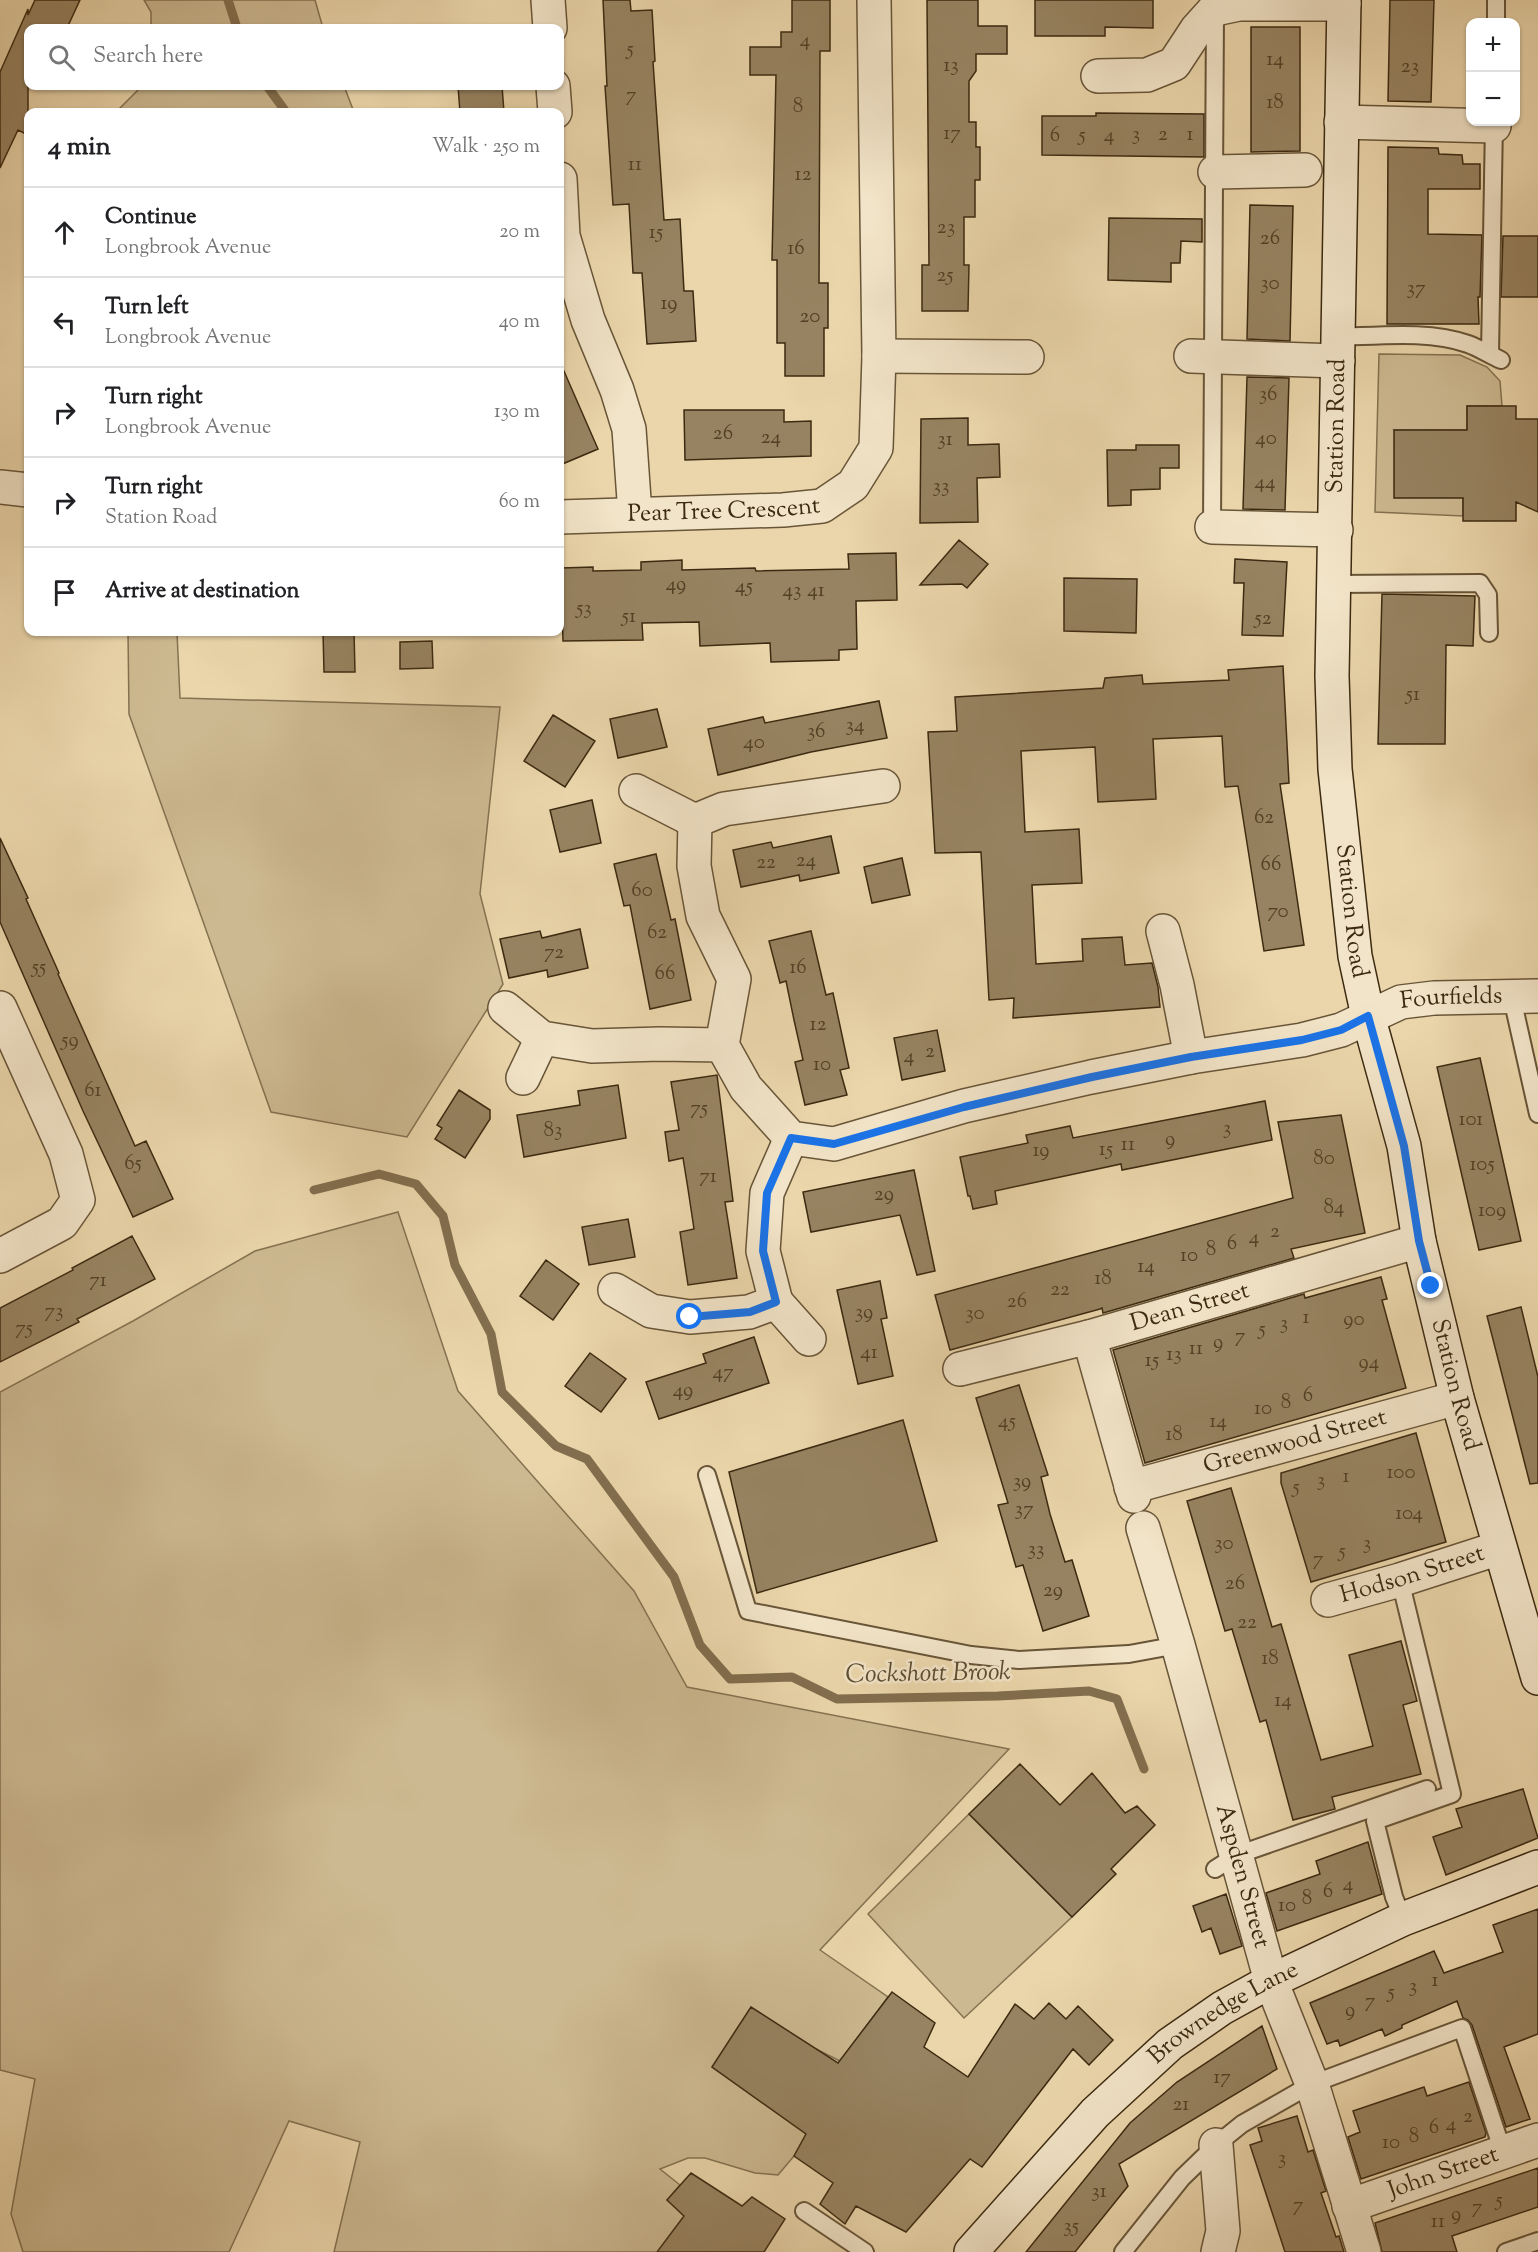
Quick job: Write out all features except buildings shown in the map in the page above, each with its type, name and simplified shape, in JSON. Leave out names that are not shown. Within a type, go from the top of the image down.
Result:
[{"type":"street","points":[[548,0],[550,24]]},
{"type":"street","name":"Pear Tree Crescent","points":[[564,517],[783,510],[822,506],[853,485],[876,448],[879,356],[874,0]]},
{"type":"street","points":[[1098,76],[1147,75],[1174,64],[1197,29],[1215,9],[1239,4],[1344,2]]},
{"type":"street","name":"Station Road","points":[[1344,2],[1332,676],[1335,769],[1355,956],[1368,1016],[1404,1146],[1419,1241],[1457,1398],[1538,1678]]},
{"type":"street","points":[[553,90],[555,108]]},
{"type":"street","points":[[1341,122],[1466,124]]},
{"type":"street","points":[[1215,172],[1305,170]]},
{"type":"street","points":[[564,239],[588,320],[617,390],[629,429],[635,514]]},
{"type":"street","points":[[1202,357],[1338,349]]},
{"type":"street","points":[[879,356],[1027,357]]},
{"type":"street","points":[[0,487],[24,490]]},
{"type":"street","points":[[1212,527],[1336,530]]},
{"type":"street","points":[[695,821],[724,808],[883,786]]},
{"type":"street","points":[[636,791],[695,821]]},
{"type":"street","points":[[695,821],[694,866],[703,916],[734,979],[722,1045],[746,1088],[791,1138],[767,1193],[763,1251],[776,1302],[809,1339]]},
{"type":"street","points":[[1163,931],[1177,985],[1191,1057]]},
{"type":"street","name":"Fourfields","points":[[791,1138],[834,1144],[964,1107],[1092,1077],[1191,1057],[1302,1040],[1341,1030],[1401,1002],[1434,998],[1525,997]]},
{"type":"street","points":[[0,1008],[66,1154],[78,1200],[62,1223],[0,1256]]},
{"type":"street","points":[[505,1008],[542,1038],[592,1046],[722,1045]]},
{"type":"street","points":[[523,1078],[542,1038]]},
{"type":"street","name":"Dean Street","points":[[960,1369],[1089,1337],[1419,1241]]},
{"type":"street","points":[[615,1290],[651,1311],[690,1317],[750,1312],[776,1302]]},
{"type":"street","name":"Greenwood Street","points":[[1089,1337],[1132,1492],[1457,1398]]},
{"type":"street","name":"Aspden Street","points":[[1143,1528],[1178,1645],[1226,1862],[1312,2084],[1364,2252]]},
{"type":"street","name":"Hodson Street","points":[[1328,1600],[1400,1580],[1499,1548]]},
{"type":"street","name":"Brownedge Lane","points":[[971,2252],[1095,2113],[1170,2044],[1222,2008],[1271,1981],[1403,1919],[1538,1867]]},
{"type":"street","name":"John Street","points":[[1349,2206],[1538,2140]]},
{"type":"street","points":[[1216,2145],[1223,2231],[1218,2252]]},
{"type":"lane","points":[[1496,0],[1496,18]]},
{"type":"lane","points":[[1212,527],[1202,357],[1215,172],[1215,9]]},
{"type":"lane","points":[[1338,349],[1391,335],[1466,343],[1496,357],[1494,126]]},
{"type":"lane","points":[[1335,584],[1480,584],[1488,596],[1489,633]]},
{"type":"lane","points":[[1525,997],[1538,1114]]},
{"type":"lane","points":[[707,1475],[748,1611],[971,1655],[1018,1660],[1129,1654],[1178,1645]]},
{"type":"lane","points":[[1400,1580],[1452,1794],[1374,1821],[1394,1897],[1403,1919]]},
{"type":"lane","points":[[1226,1862],[1427,1789]]},
{"type":"lane","points":[[1124,2252],[1182,2178],[1242,2124],[1312,2084],[1461,2028],[1503,2152]]},
{"type":"lane","points":[[804,2211],[865,2252]]},
{"type":"lane","points":[[1506,2252],[1538,2241]]},
{"type":"shaded area","points":[[144,0],[315,0],[322,24],[151,24],[151,12]]},
{"type":"shaded area","points":[[138,90],[346,90],[352,108],[120,108]]},
{"type":"shaded area","points":[[1379,354],[1460,355],[1487,367],[1500,381],[1502,406],[1467,406],[1467,430],[1394,430],[1463,498],[1463,516],[1375,512]]},
{"type":"shaded area","points":[[128,636],[177,636],[180,698],[500,707],[480,894],[503,984],[407,1137],[271,1112],[129,714]]},
{"type":"shaded area","points":[[398,1212],[458,1391],[634,1591],[687,1687],[1009,1749],[820,1950],[888,1997],[840,2061],[814,2048],[751,2007],[712,2067],[806,2134],[794,2156],[778,2175],[755,2173],[705,2158],[688,2158],[660,2169],[680,2185],[667,2200],[684,2216],[672,2252],[334,2252],[360,2142],[289,2121],[229,2252],[23,2252],[11,2214],[35,2079],[0,2070],[0,1392],[133,1321],[255,1251]]},
{"type":"shaded area","points":[[969,1814],[1072,1917],[964,2018],[868,1914]]},
{"type":"waterway","name":"Cockshott Brook","points":[[228,0],[236,24]]},
{"type":"waterway","name":"Cockshott Brook","points":[[270,90],[283,108]]},
{"type":"waterway","name":"Cockshott Brook","points":[[314,1190],[379,1174],[416,1184],[443,1216],[455,1265],[491,1334],[502,1392],[556,1446],[587,1459],[674,1577],[700,1645],[730,1679],[792,1677],[837,1699],[998,1696],[1089,1691],[1117,1699],[1144,1769]]},
{"type":"route","points":[[690,1317],[750,1312],[776,1302],[763,1251],[767,1193],[791,1138],[834,1144],[964,1107],[1092,1077],[1191,1057],[1302,1040],[1341,1030],[1368,1016],[1404,1146],[1419,1241],[1431,1286]]}]
